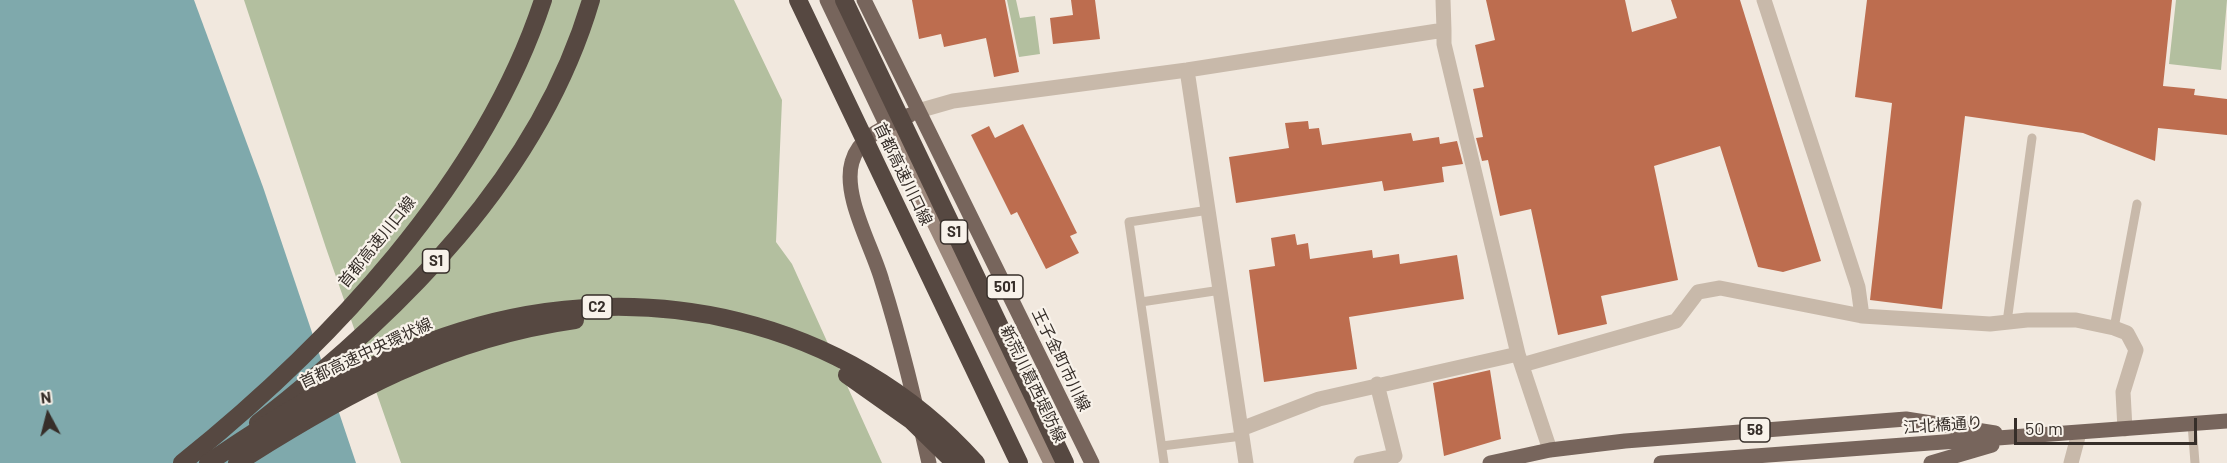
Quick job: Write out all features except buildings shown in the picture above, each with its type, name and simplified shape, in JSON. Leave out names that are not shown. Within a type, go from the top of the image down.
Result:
[{"type":"highway","name":"首都高速川口線","points":[[182,463],[250,406],[327,332],[423,219],[463,161],[502,96],[521,58],[543,0]]},
{"type":"highway","name":"首都高速中央環状線","points":[[207,463],[340,353],[403,295],[474,219],[506,177],[537,124],[578,38],[591,0]]},
{"type":"highway","name":"首都高速川口線","points":[[798,0],[1019,463]]},
{"type":"highway","name":"首都高速川口線","points":[[844,0],[1065,463]]},
{"type":"highway","name":"首都高速中央環状線","points":[[207,463],[303,404],[416,347],[460,331],[546,311],[630,306],[706,313],[747,322],[830,352],[896,392],[940,427],[976,463]]},
{"type":"highway","name":"首都高速中央環状線","points":[[237,463],[304,420],[422,360],[464,344],[527,328],[579,320],[629,318],[705,326],[744,334],[802,353],[846,375],[888,403],[955,463]]},
{"type":"main road","points":[[828,0],[886,126]]},
{"type":"main road","name":"王子金町市川線","points":[[864,0],[1092,463]]},
{"type":"main road","points":[[918,111],[886,126],[868,137],[857,148],[851,164],[850,181],[856,208],[882,278],[901,345],[929,463]]},
{"type":"main road","name":"新荒川葛西堤防線","points":[[886,126],[1051,463]]},
{"type":"main road","name":"58","points":[[1490,463],[1550,450],[1625,441],[1906,418],[2021,437]]},
{"type":"main road","name":"江北橋通り","points":[[1661,463],[2227,421]]},
{"type":"main road","name":"58","points":[[1931,463],[2021,437]]},
{"type":"street","points":[[1443,0],[1444,44],[1520,359],[1550,450]]},
{"type":"street","points":[[1764,0],[1858,287],[1862,316]]},
{"type":"street","points":[[918,111],[953,100],[1187,70],[1444,30]]},
{"type":"street","points":[[1187,70],[1246,463]]},
{"type":"street","points":[[1241,432],[1319,399],[1377,384],[1520,359],[1676,321],[1698,292],[1720,288],[1862,316],[1990,324],[2076,320],[2114,328],[2127,333],[2136,350],[2123,392],[2125,429]]},
{"type":"street","points":[[1361,463],[1395,456],[1377,384]]},
{"type":"street","points":[[2071,463],[2079,433]]},
{"type":"lane","points":[[2007,322],[2032,138]]},
{"type":"lane","points":[[2114,328],[2137,204]]},
{"type":"lane","points":[[1164,463],[1129,222],[1209,210]]},
{"type":"lane","points":[[1141,302],[1221,290]]},
{"type":"lane","points":[[2192,424],[2195,463]]},
{"type":"lane","points":[[1162,446],[1241,432]]},
{"type":"green space","points":[[244,0],[734,0],[782,100],[776,242],[792,264],[882,463],[401,463],[326,248]]},
{"type":"green space","points":[[1007,0],[1016,0],[1020,18],[1035,16],[1040,54],[1019,57]]},
{"type":"green space","points":[[2176,0],[2227,0],[2221,70],[2169,64]]},
{"type":"water","points":[[0,0],[194,0],[263,187],[356,463],[0,463]]}]
